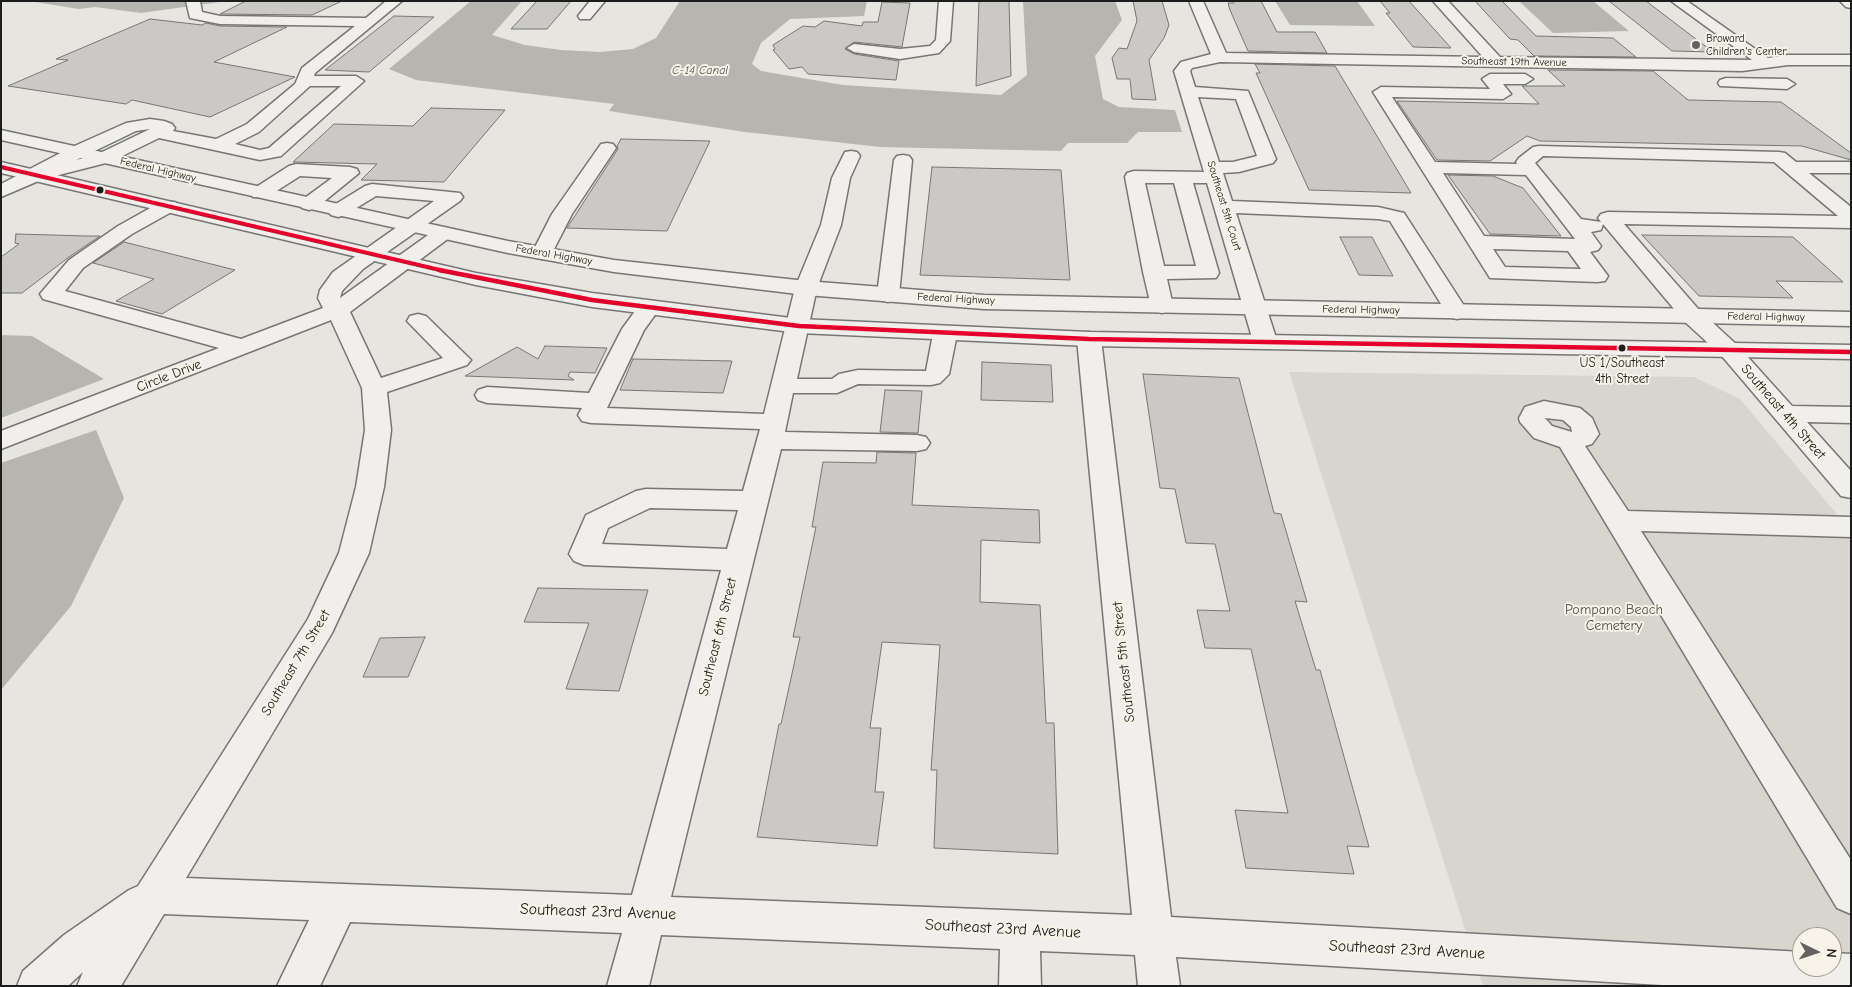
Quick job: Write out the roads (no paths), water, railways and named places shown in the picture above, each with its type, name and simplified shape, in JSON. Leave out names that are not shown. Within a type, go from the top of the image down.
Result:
[{"type":"street","points":[[218,145],[254,128],[302,86],[308,71],[395,1]]},
{"type":"street","points":[[585,16],[598,1]]},
{"type":"street","points":[[854,48],[900,54],[934,50],[943,41],[946,1]]},
{"type":"street","points":[[1196,1],[1220,57]]},
{"type":"street","points":[[1440,1],[1496,62]]},
{"type":"street","points":[[1678,1],[1767,64]]},
{"type":"street","points":[[1847,1],[1851,4]]},
{"type":"street","points":[[193,5],[195,15],[220,20],[369,22]]},
{"type":"street","name":"Southeast 19th Avenue","points":[[1182,71],[1186,65],[1220,57],[1742,66],[1788,60],[1851,60]]},
{"type":"street","name":"Southeast 5th Court","points":[[1182,71],[1265,341]]},
{"type":"street","points":[[1540,80],[1490,79],[1503,94],[1380,92],[1498,273],[1597,276],[1574,236],[1525,162],[1539,151],[1779,157],[1851,217]]},
{"type":"street","points":[[159,133],[260,156],[275,152],[356,81],[305,80]]},
{"type":"street","points":[[1708,83],[1788,84]]},
{"type":"street","points":[[1162,306],[1134,177],[1182,178],[1214,173],[1266,159],[1242,94],[1188,92]]},
{"type":"street","points":[[1,191],[36,175],[76,152],[144,124],[164,126],[166,128],[104,158],[36,175]]},
{"type":"street","name":"Federal Highway","points":[[1,135],[442,234],[614,266],[806,288],[984,302],[1851,319]]},
{"type":"street","points":[[542,253],[562,214],[607,148]]},
{"type":"street","name":"Southeast 6th Street","points":[[628,986],[799,326],[806,288],[831,225],[842,178],[851,156]]},
{"type":"street","points":[[888,295],[903,160]]},
{"type":"street","points":[[1,167],[476,279],[649,308],[799,326],[1089,339],[1851,352]]},
{"type":"street","points":[[1430,167],[1531,170]]},
{"type":"street","points":[[1791,167],[1851,168]]},
{"type":"street","points":[[260,193],[296,170],[350,173],[309,204]]},
{"type":"street","points":[[1154,272],[1208,273],[1182,178]]},
{"type":"street","name":"Southeast 7th Street","points":[[98,986],[321,624],[354,553],[370,487],[378,430],[374,388],[338,310],[329,298],[331,290],[341,277],[453,197],[372,190],[338,210]]},
{"type":"street","points":[[1821,192],[1851,193]]},
{"type":"street","points":[[168,206],[124,230],[76,264],[51,294],[243,347]]},
{"type":"street","points":[[1224,207],[1378,213],[1397,217],[1456,312]]},
{"type":"street","points":[[1478,242],[1574,236],[1616,227],[1608,218],[1851,222]]},
{"type":"street","name":"Southeast 4th Street","points":[[1616,227],[1692,316],[1729,350],[1851,489]]},
{"type":"street","points":[[338,310],[442,234]]},
{"type":"street","points":[[649,308],[633,329],[591,415],[917,443]]},
{"type":"street","name":"Circle Drive","points":[[1,441],[338,310]]},
{"type":"street","points":[[374,388],[459,360],[418,321]]},
{"type":"street","points":[[783,386],[837,386],[848,379],[858,377],[931,378],[937,374],[945,334]]},
{"type":"street","name":"Southeast 5th Street","points":[[1089,339],[1159,986]]},
{"type":"street","points":[[487,394],[598,400]]},
{"type":"street","points":[[1785,414],[1851,415]]},
{"type":"street","points":[[1569,441],[1620,520],[1851,895]]},
{"type":"street","points":[[738,560],[584,554],[596,522],[646,498],[753,501]]},
{"type":"street","points":[[1620,520],[1851,527]]},
{"type":"street","points":[[38,986],[78,949],[155,895]]},
{"type":"street","name":"Southeast 23rd Avenue","points":[[155,895],[1154,936],[1851,975]]},
{"type":"street","points":[[298,986],[339,902]]},
{"type":"street","points":[[1020,930],[1020,986]]},
{"type":"water","points":[[29,1],[227,1],[141,13],[95,7],[79,9]]},
{"type":"water","name":"C-14 Canal","points":[[471,1],[522,1],[492,35],[525,45],[561,50],[600,52],[633,49],[656,38],[680,1],[867,1],[864,16],[790,19],[761,43],[752,64],[761,71],[843,85],[1001,95],[1027,75],[1023,1],[1115,1],[1122,20],[1095,56],[1103,99],[1119,107],[1175,110],[1182,132],[1138,132],[1127,143],[1068,143],[1061,151],[880,147],[745,132],[609,111],[614,104],[416,80],[389,69]]},
{"type":"water","points":[[1275,1],[1357,1],[1375,26],[1290,25]]},
{"type":"water","points":[[1519,1],[1593,1],[1629,31],[1553,33]]},
{"type":"water","points":[[1,335],[32,336],[104,379],[1,418]]},
{"type":"water","points":[[96,430],[124,498],[71,606],[1,690],[1,463]]},
{"type":"place","name":"Broward Children's Center","points":[[1696,45]]},
{"type":"place","name":"US 1/Southeast 4th Street","points":[[1622,348]]},
{"type":"park label","name":"Pompano Beach Cemetery","points":[[1614,618]]}]
